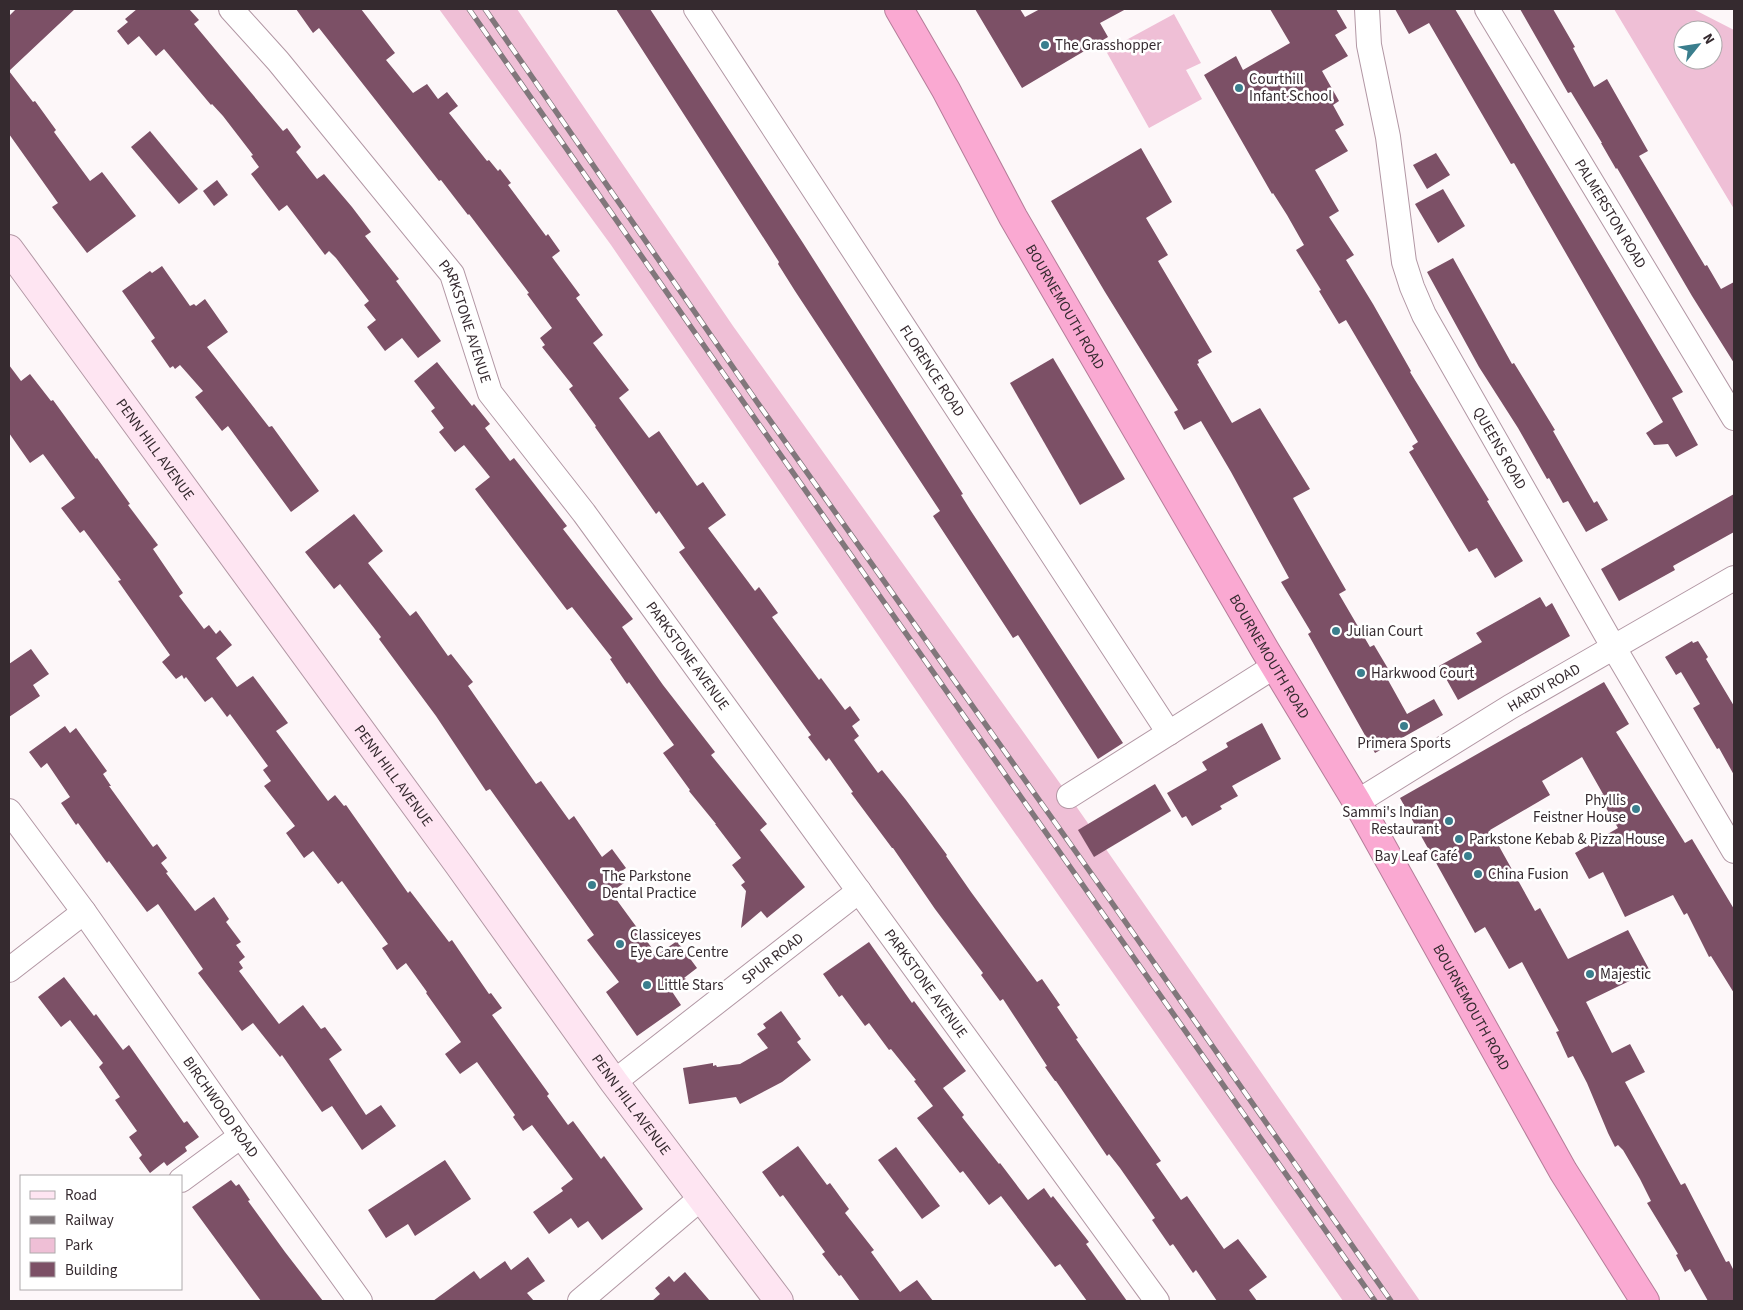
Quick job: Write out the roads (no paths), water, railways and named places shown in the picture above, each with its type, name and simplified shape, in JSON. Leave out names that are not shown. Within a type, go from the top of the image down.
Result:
[{"type":"highway","name":"BOURNEMOUTH ROAD","points":[[899,9],[946,90],[1013,217],[1274,666],[1356,802],[1564,1171],[1645,1301]]},
{"type":"street","name":"PARKSTONE AVENUE","points":[[231,9],[278,61],[452,274],[490,393],[584,513],[1157,1301]]},
{"type":"street","name":"FLORENCE ROAD","points":[[696,9],[1168,733]]},
{"type":"street","name":"QUEENS ROAD","points":[[1367,9],[1369,45],[1388,137],[1404,262],[1424,315],[1614,648],[1734,851]]},
{"type":"street","name":"PALMERSTON ROAD","points":[[1487,9],[1734,418]]},
{"type":"street","name":"PENN HILL AVENUE","points":[[9,249],[460,865],[614,1082],[779,1301]]},
{"type":"street","name":"HARDY ROAD","points":[[1356,802],[1510,707],[1734,578]]},
{"type":"street","points":[[1069,796],[1274,666]]},
{"type":"street","name":"BIRCHWOOD ROAD","points":[[9,811],[84,912],[241,1136],[360,1301]]},
{"type":"street","name":"SPUR ROAD","points":[[614,1082],[859,891]]},
{"type":"street","points":[[9,970],[84,912]]},
{"type":"street","points":[[182,1179],[241,1136]]},
{"type":"street","points":[[580,1301],[701,1198]]},
{"type":"railway","points":[[469,9],[1375,1301]]},
{"type":"railway","points":[[485,9],[757,402],[1391,1301]]},
{"type":"place","name":"The Grasshopper","points":[[1045,45]]},
{"type":"place","name":"Courthill Infant School","points":[[1239,88]]},
{"type":"place","name":"Julian Court","points":[[1336,631]]},
{"type":"place","name":"Harkwood Court","points":[[1361,673]]},
{"type":"place","name":"Primera Sports","points":[[1404,726]]},
{"type":"place","name":"Phyllis Feistner House","points":[[1636,809]]},
{"type":"place","name":"Sammi's Indian Restaurant","points":[[1449,821]]},
{"type":"place","name":"Parkstone Kebab & Pizza House","points":[[1459,839]]},
{"type":"place","name":"Bay Leaf Café","points":[[1468,856]]},
{"type":"place","name":"China Fusion","points":[[1478,874]]},
{"type":"place","name":"The Parkstone Dental Practice","points":[[592,885]]},
{"type":"place","name":"Classiceyes Eye Care Centre","points":[[620,944]]},
{"type":"place","name":"Majestic","points":[[1590,974]]},
{"type":"place","name":"Little Stars","points":[[647,985]]}]
